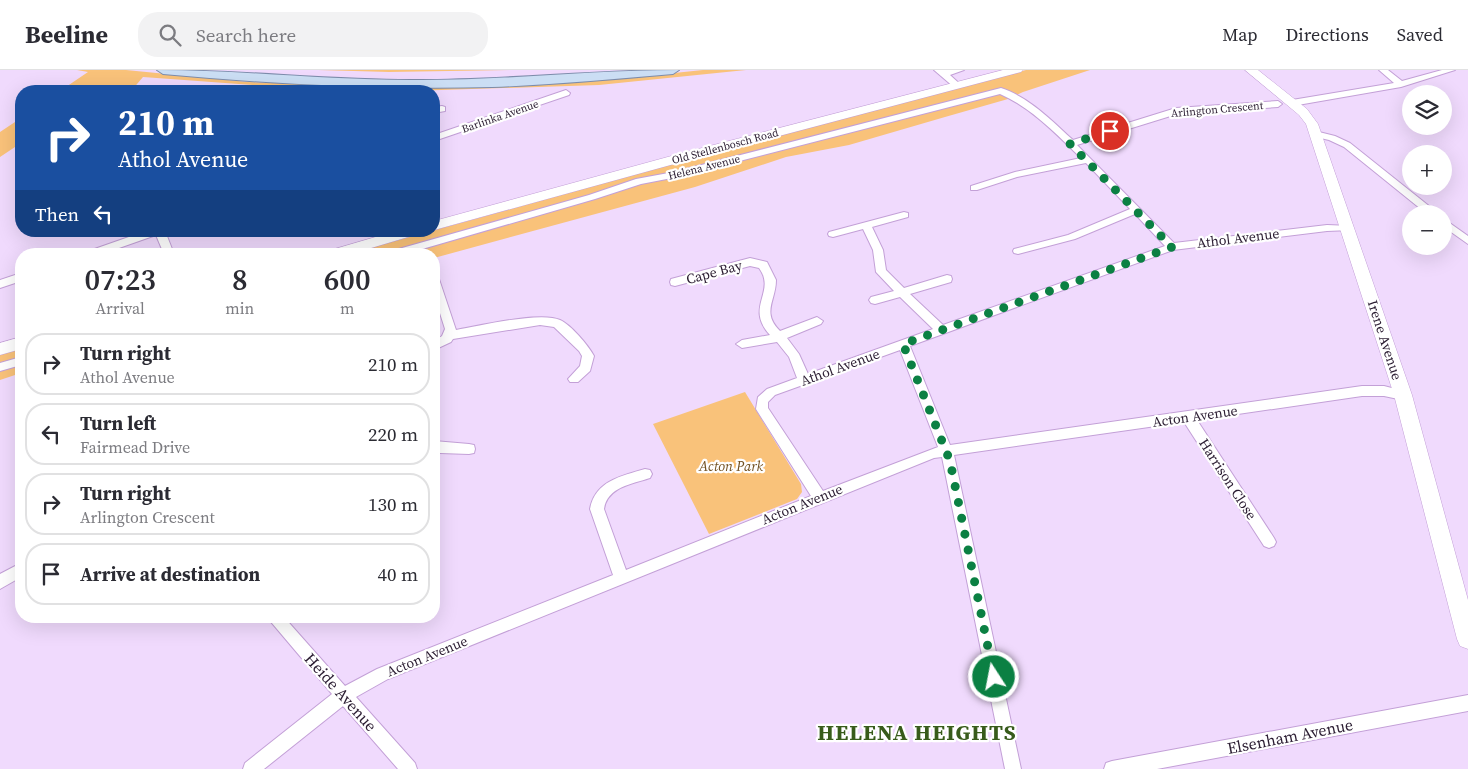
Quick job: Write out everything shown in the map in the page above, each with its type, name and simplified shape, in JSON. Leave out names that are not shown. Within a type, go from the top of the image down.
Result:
[{"type":"main road","points":[[162,70],[224,76],[377,83],[491,83],[673,70]]},
{"type":"main road","points":[[253,70],[386,76],[477,75],[581,70]]},
{"type":"street","points":[[941,72],[960,70]]},
{"type":"street","name":"Old Stellenbosch Road","points":[[440,224],[719,148],[1017,70]]},
{"type":"street","name":"Irene Avenue","points":[[1251,70],[1308,117],[1315,134],[1403,395],[1468,639]]},
{"type":"street","points":[[1383,70],[1401,84]]},
{"type":"street","points":[[1292,103],[1401,84],[1435,72],[1450,70]]},
{"type":"street","points":[[941,72],[958,86]]},
{"type":"street","name":"Helena Avenue","points":[[426,248],[493,225],[592,197],[639,181],[674,175],[989,92],[1001,91],[1011,94],[1045,120],[1070,144]]},
{"type":"street","name":"Barlinka Avenue","points":[[440,136],[566,93]]},
{"type":"street","points":[[899,101],[912,113]]},
{"type":"street","name":"Arlington Crescent","points":[[1070,144],[1171,112],[1278,104]]},
{"type":"street","points":[[1315,134],[1332,138],[1347,145],[1423,205]]},
{"type":"street","points":[[1070,144],[1172,247]]},
{"type":"street","points":[[719,148],[729,160]]},
{"type":"street","points":[[974,188],[1015,175],[1087,160]]},
{"type":"street","points":[[1018,251],[1071,238],[1136,210]]},
{"type":"street","points":[[487,211],[493,225]]},
{"type":"street","points":[[833,234],[904,215]]},
{"type":"street","points":[[866,224],[878,250],[879,269],[941,330]]},
{"type":"street","name":"Athol Avenue","points":[[819,497],[762,409],[761,404],[767,394],[1172,247],[1327,228],[1347,228]]},
{"type":"street","points":[[1452,228],[1468,241]]},
{"type":"street","points":[[108,248],[140,237]]},
{"type":"street","points":[[358,248],[394,237]]},
{"type":"street","name":"Cape Bay","points":[[675,282],[750,262],[760,263],[765,267],[772,281],[772,290],[765,303],[764,316],[768,325],[792,353],[803,380]]},
{"type":"street","points":[[0,284],[15,279]]},
{"type":"street","points":[[874,300],[947,279]]},
{"type":"street","points":[[440,296],[451,326],[450,335]]},
{"type":"street","points":[[440,343],[450,335],[540,321],[553,322],[564,328],[584,348],[588,356],[586,368],[574,379]]},
{"type":"street","points":[[742,344],[766,341],[817,321]]},
{"type":"street","points":[[903,344],[954,474],[1013,769]]},
{"type":"street","points":[[0,349],[15,345]]},
{"type":"street","points":[[0,367],[15,362]]},
{"type":"street","name":"Acton Avenue","points":[[251,769],[344,695],[362,684],[408,663],[622,579],[923,456],[946,450],[1362,391],[1384,391],[1403,395]]},
{"type":"street","name":"Harrison Close","points":[[1188,417],[1269,542]]},
{"type":"street","points":[[440,448],[469,449]]},
{"type":"street","points":[[622,579],[596,509],[597,500],[600,494],[615,484],[646,474]]},
{"type":"street","points":[[0,582],[15,573]]},
{"type":"street","name":"Heide Avenue","points":[[279,623],[409,769]]},
{"type":"street","name":"Elsenham Avenue","points":[[1112,769],[1468,702]]},
{"type":"green space","points":[[77,70],[126,70],[248,82],[325,85],[253,85],[143,77],[136,85],[69,85],[88,72]]},
{"type":"green space","points":[[318,70],[514,70],[389,72]]},
{"type":"green space","points":[[703,70],[746,70],[599,85],[440,90],[440,85],[429,85],[636,77]]},
{"type":"green space","points":[[1026,70],[1090,70],[1023,92],[1008,99],[849,145],[786,157],[695,187],[440,256],[440,248],[370,248],[409,237],[440,237],[440,229],[731,148]]},
{"type":"green space","points":[[15,122],[15,147],[0,157],[0,132]]},
{"type":"green space","points":[[15,348],[15,375],[0,380],[0,352]]},
{"type":"green space","name":"Acton Park","points":[[745,392],[801,484],[802,492],[797,499],[709,534],[653,424]]},
{"type":"district","name":"HELENA HEIGHTS","points":[[917,732]]},
{"type":"route","points":[[994,677],[954,474],[903,344],[1172,247],[1070,144],[1110,131]]}]
